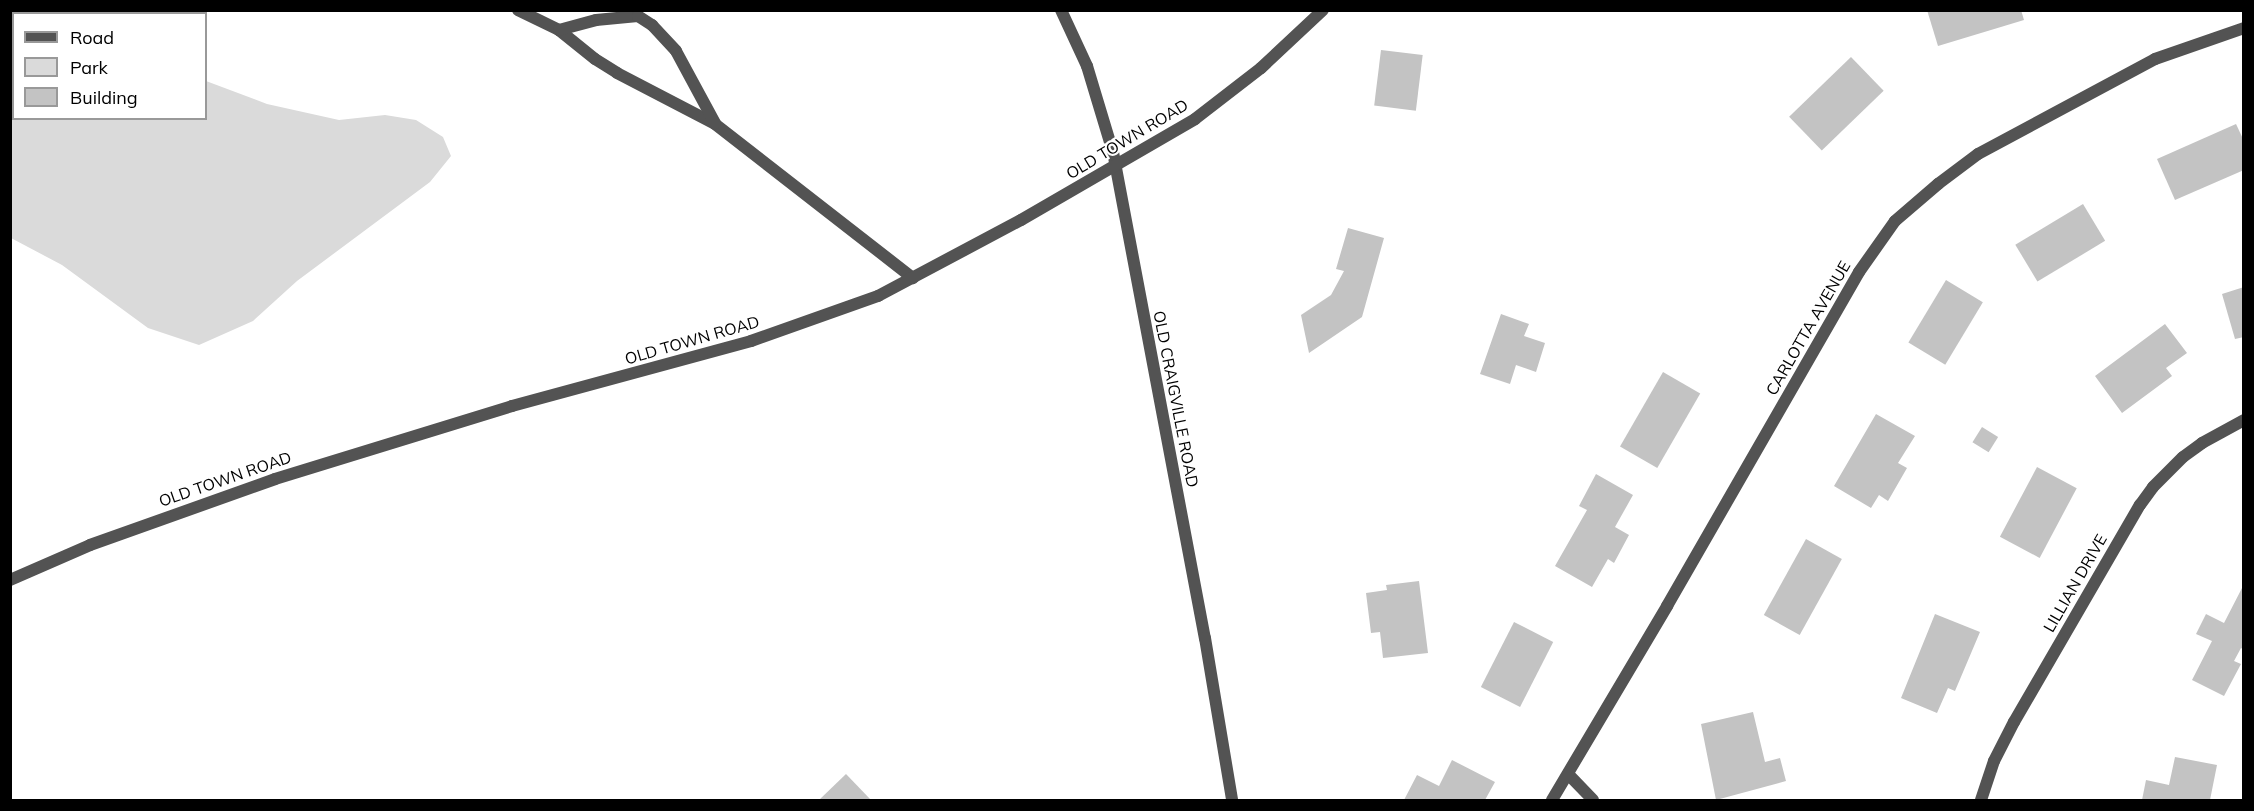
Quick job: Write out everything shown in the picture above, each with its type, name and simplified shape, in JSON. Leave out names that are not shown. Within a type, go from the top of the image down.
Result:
[{"type":"street","points":[[518,10],[559,30],[595,59],[617,73],[715,124],[913,278]]},
{"type":"street","name":"OLD CRAIGVILLE ROAD","points":[[1061,10],[1087,66],[1115,165],[1205,639],[1232,801]]},
{"type":"street","name":"OLD TOWN ROAD","points":[[10,580],[90,544],[275,479],[512,406],[752,341],[878,296],[1195,119],[1261,68],[1323,10]]},
{"type":"street","points":[[559,30],[596,20],[638,16],[652,25],[676,51],[715,124]]},
{"type":"street","name":"CARLOTTA AVENUE","points":[[1552,801],[1858,272],[1895,221],[1978,154],[2155,59],[2244,28]]},
{"type":"street","name":"LILLIAN DRIVE","points":[[1981,801],[1994,761],[2014,722],[2140,505],[2153,487],[2183,457],[2202,443],[2244,420]]},
{"type":"street","points":[[1568,774],[1593,801]]},
{"type":"green space","points":[[10,37],[12,37],[12,120],[207,120],[207,81],[267,104],[339,120],[385,115],[416,120],[443,137],[451,156],[430,182],[297,281],[253,321],[199,345],[148,328],[62,265],[11,238]]},
{"type":"building","points":[[1927,10],[2021,10],[2024,20],[1938,46]]},
{"type":"building","points":[[1381,50],[1423,55],[1416,111],[1374,106]]},
{"type":"building","points":[[1851,57],[1884,91],[1822,151],[1789,117]]},
{"type":"building","points":[[2236,124],[2244,141],[2244,170],[2175,200],[2157,159]]},
{"type":"building","points":[[2083,204],[2105,241],[2037,282],[2015,245]]},
{"type":"building","points":[[1348,228],[1384,238],[1362,317],[1309,353],[1301,315],[1331,295],[1344,271],[1336,269]]},
{"type":"building","points":[[1946,280],[1983,302],[1945,365],[1908,343]]},
{"type":"building","points":[[2244,287],[2244,337],[2235,339],[2222,294]]},
{"type":"building","points":[[1501,314],[1529,324],[1524,336],[1545,343],[1536,372],[1516,365],[1510,384],[1480,374]]},
{"type":"building","points":[[2165,324],[2187,353],[2166,368],[2172,376],[2122,413],[2095,376]]},
{"type":"building","points":[[1663,372],[1700,393],[1657,468],[1620,446]]},
{"type":"building","points":[[1876,414],[1915,436],[1898,463],[1907,468],[1888,501],[1879,495],[1871,508],[1834,486]]},
{"type":"building","points":[[1982,427],[1998,437],[1989,452],[1972,442]]},
{"type":"building","points":[[2037,467],[2077,488],[2040,558],[2000,537]]},
{"type":"building","points":[[1596,474],[1633,495],[1615,527],[1629,535],[1614,563],[1608,559],[1592,587],[1555,566],[1587,510],[1579,506]]},
{"type":"building","points":[[1806,539],[1842,559],[1800,635],[1764,615]]},
{"type":"building","points":[[1419,581],[1428,653],[1383,658],[1380,632],[1371,633],[1366,593],[1387,590],[1386,585]]},
{"type":"building","points":[[2242,588],[2244,650],[2241,648],[2234,661],[2241,664],[2224,696],[2192,680],[2212,641],[2196,634],[2206,614],[2224,623]]},
{"type":"building","points":[[1935,614],[1980,632],[1955,691],[1948,688],[1937,713],[1901,698]]},
{"type":"building","points":[[1514,622],[1553,642],[1520,707],[1481,687]]},
{"type":"building","points":[[1753,712],[1765,762],[1780,758],[1786,781],[1716,800],[1701,724]]},
{"type":"building","points":[[2175,757],[2217,765],[2210,800],[2142,800],[2146,780],[2169,785]]},
{"type":"building","points":[[1452,760],[1495,782],[1485,800],[1404,800],[1417,775],[1439,786]]},
{"type":"building","points":[[846,774],[871,800],[819,800]]}]
